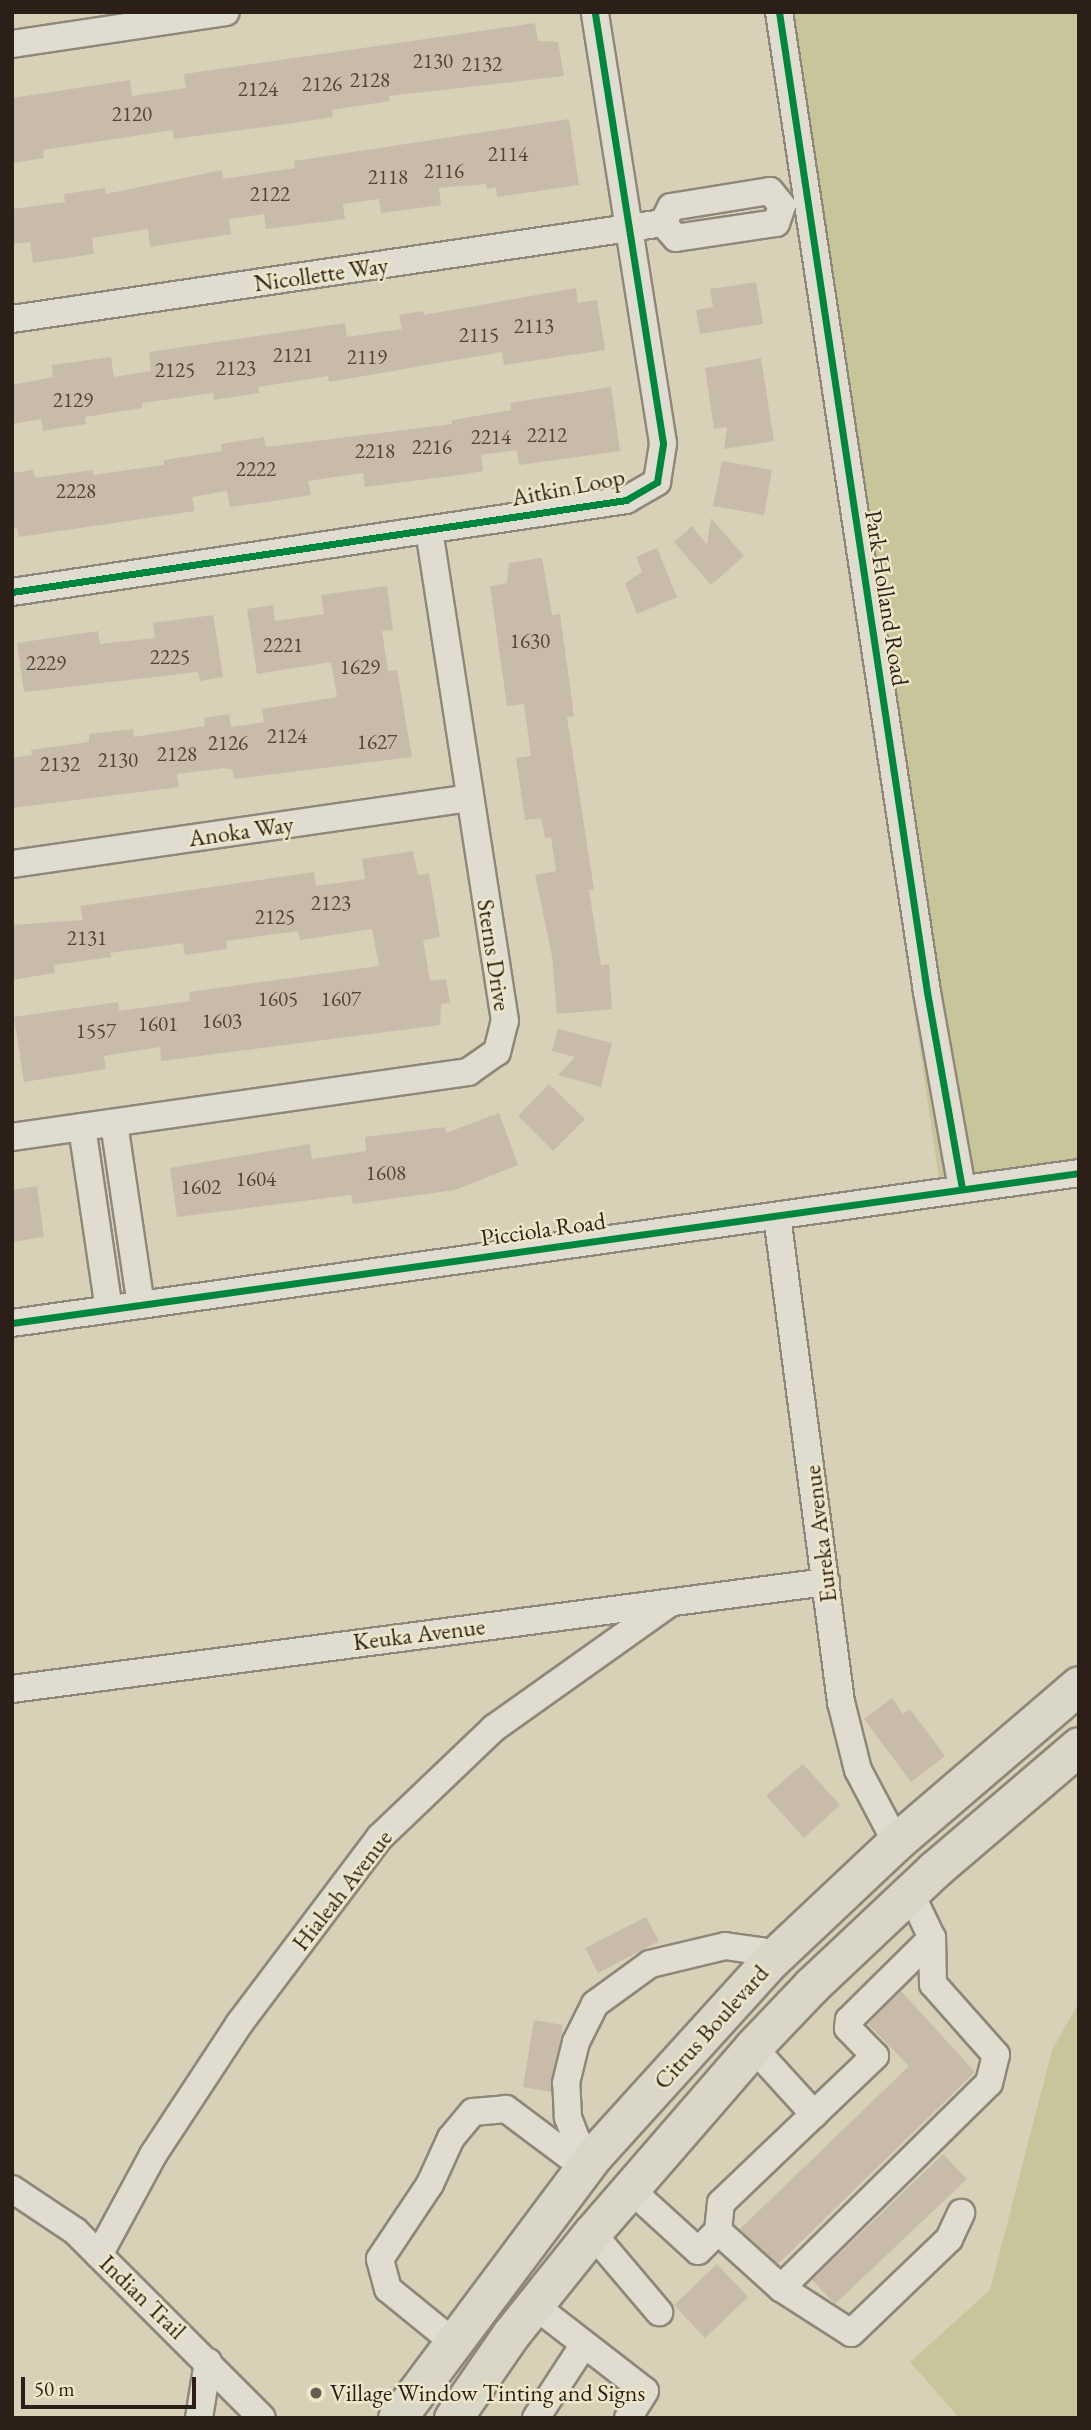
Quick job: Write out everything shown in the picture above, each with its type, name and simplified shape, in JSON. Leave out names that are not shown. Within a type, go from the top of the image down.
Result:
[{"type":"highway","name":"Citrus Boulevard","points":[[397,2418],[452,2340],[589,2162],[772,1959],[896,1842],[1079,1685]]},
{"type":"highway","points":[[911,1894],[927,1843],[952,1815],[1037,1743],[1079,1694]]},
{"type":"highway","name":"Citrus Boulevard","points":[[453,2418],[534,2305],[592,2233],[753,2047],[812,1986],[911,1894],[1079,1746]]},
{"type":"highway","points":[[715,2090],[757,2017],[882,1885],[896,1842]]},
{"type":"highway","points":[[421,2418],[466,2358],[502,2275]]},
{"type":"street","points":[[12,44],[226,12]]},
{"type":"street","name":"Aitkin Loop","points":[[12,592],[626,500],[657,482],[663,443],[595,12]]},
{"type":"street","name":"Park Holland Road","points":[[779,12],[795,204],[962,1189]]},
{"type":"street","name":"Nicollette Way","points":[[12,319],[663,223],[671,207],[770,191],[795,204]]},
{"type":"street","name":"Sterns Drive","points":[[12,1137],[468,1072],[485,1065],[497,1052],[505,1021],[429,531]]},
{"type":"street","name":"Anoka Way","points":[[12,864],[469,798]]},
{"type":"street","points":[[114,1123],[141,1305]]},
{"type":"street","points":[[82,1127],[109,1309]]},
{"type":"street","name":"Picciola Road","points":[[12,1322],[1079,1173]]},
{"type":"street","name":"Eureka Avenue","points":[[777,1216],[841,1702],[858,1770],[896,1842]]},
{"type":"street","name":"Keuka Avenue","points":[[12,1689],[826,1582]]},
{"type":"street","name":"Hialeah Avenue","points":[[99,2255],[153,2155],[239,2024],[380,1837],[494,1728],[670,1603]]},
{"type":"street","points":[[781,2288],[989,2083],[996,2055],[933,1984],[932,1938],[911,1894]]},
{"type":"street","points":[[629,2188],[698,2251],[718,2231],[721,2203],[875,2056],[848,2028],[849,2021],[932,1938]]},
{"type":"street","points":[[589,2162],[568,2117],[566,2083],[576,2042],[594,2004],[650,1964],[725,1946],[761,1951],[772,1959]]},
{"type":"street","points":[[753,2047],[814,2114]]},
{"type":"street","points":[[452,2340],[388,2289],[380,2259],[430,2184],[451,2138],[473,2112],[506,2109],[589,2162]]},
{"type":"street","name":"Indian Trail","points":[[12,2189],[75,2231],[262,2418]]},
{"type":"street","points":[[718,2231],[781,2288],[851,2333],[950,2239],[961,2213]]},
{"type":"street","points":[[592,2233],[659,2312]]},
{"type":"street","points":[[534,2305],[583,2346],[645,2391],[628,2418]]},
{"type":"street","points":[[536,2418],[583,2346]]},
{"type":"street","points":[[199,2418],[208,2362]]},
{"type":"shaded area","points":[[767,12],[1079,12],[1079,1159],[939,1179]]},
{"type":"shaded area","points":[[1079,2002],[1079,2418],[959,2418],[910,2362],[990,2290],[1052,2050]]},
{"type":"building","points":[[535,23],[538,41],[558,42],[564,76],[389,96],[390,101],[332,110],[333,117],[287,124],[174,139],[173,130],[43,150],[44,158],[12,163],[12,98],[130,80],[132,96],[186,88],[184,74]]},
{"type":"building","points":[[569,119],[579,185],[497,197],[496,187],[487,189],[486,184],[439,188],[441,205],[381,213],[379,199],[343,204],[345,219],[266,229],[264,214],[229,219],[231,234],[150,247],[148,229],[92,238],[94,254],[33,263],[30,242],[12,244],[12,209],[65,202],[64,194],[105,188],[106,194],[222,170],[223,179],[295,168],[294,161]]},
{"type":"building","points":[[756,282],[763,324],[700,334],[696,310],[713,307],[710,289]]},
{"type":"building","points":[[576,288],[578,303],[597,300],[605,350],[504,365],[502,352],[329,382],[328,376],[258,387],[259,393],[214,400],[213,393],[142,403],[142,408],[85,417],[86,424],[43,431],[41,419],[12,424],[12,385],[53,377],[52,365],[111,357],[114,377],[151,371],[149,352],[345,323],[347,337],[402,329],[399,315],[423,311],[424,315]]},
{"type":"building","points":[[761,358],[774,441],[724,449],[727,427],[714,429],[705,368]]},
{"type":"building","points":[[611,387],[620,451],[519,465],[517,450],[481,455],[483,471],[460,475],[365,487],[363,473],[308,481],[311,495],[230,507],[227,491],[192,497],[195,511],[19,537],[17,528],[12,529],[12,473],[33,470],[35,478],[93,470],[93,475],[164,465],[164,460],[222,451],[221,444],[264,437],[266,447],[452,424],[452,420],[511,410],[510,403]]},
{"type":"building","points":[[722,461],[772,470],[764,515],[713,506]]},
{"type":"building","points":[[711,518],[744,556],[711,585],[674,542],[692,526],[707,545]]},
{"type":"building","points":[[657,548],[677,597],[637,614],[625,583],[642,572],[636,557]]},
{"type":"building","points":[[542,558],[552,615],[560,614],[574,716],[567,717],[594,889],[589,890],[601,965],[609,964],[612,1009],[557,1014],[552,956],[535,875],[556,871],[551,837],[545,838],[541,818],[525,820],[516,758],[531,756],[524,704],[507,706],[490,586],[507,583],[509,563]]},
{"type":"building","points":[[387,586],[393,630],[382,631],[388,671],[397,670],[412,757],[234,779],[233,770],[224,768],[177,774],[179,787],[12,808],[12,758],[32,755],[31,750],[89,742],[89,734],[133,729],[134,737],[205,726],[204,718],[229,714],[231,727],[264,722],[262,709],[337,697],[331,662],[257,674],[247,609],[273,605],[275,621],[324,614],[321,595]]},
{"type":"building","points":[[213,615],[223,677],[200,681],[198,672],[24,692],[17,643],[98,631],[100,644],[155,638],[153,623]]},
{"type":"building","points":[[413,851],[418,875],[429,873],[440,937],[423,940],[430,981],[446,979],[450,1003],[441,1004],[440,1025],[161,1061],[160,1047],[104,1056],[106,1069],[24,1082],[14,1017],[118,1002],[119,1011],[190,1001],[189,992],[379,966],[372,929],[300,940],[298,931],[226,941],[227,949],[185,955],[183,943],[110,953],[111,957],[54,965],[55,973],[12,980],[12,925],[83,920],[80,906],[314,872],[316,886],[365,879],[362,859]]},
{"type":"building","points":[[558,1029],[612,1043],[601,1087],[558,1075],[575,1057],[552,1051]]},
{"type":"building","points":[[549,1084],[585,1119],[553,1151],[518,1116]]},
{"type":"building","points":[[499,1113],[518,1165],[455,1190],[353,1204],[351,1195],[177,1217],[170,1168],[310,1144],[312,1159],[366,1151],[365,1137],[445,1127],[446,1133]]},
{"type":"building","points":[[37,1186],[44,1237],[12,1242],[12,1190]]},
{"type":"building","points":[[892,1698],[903,1714],[910,1709],[945,1756],[911,1782],[864,1719]]},
{"type":"building","points":[[803,1764],[840,1805],[804,1838],[766,1796]]},
{"type":"building","points":[[646,1917],[659,1941],[598,1973],[585,1948]]},
{"type":"building","points":[[901,1991],[975,2072],[778,2264],[740,2229],[909,2066],[868,2024]]},
{"type":"building","points":[[534,2020],[563,2025],[551,2092],[523,2087]]},
{"type":"building","points":[[943,2154],[967,2179],[835,2304],[812,2280]]},
{"type":"building","points":[[717,2264],[748,2297],[705,2338],[674,2305]]},
{"type":"cycle path","points":[[12,592],[626,500],[657,482],[663,443],[595,12]]},
{"type":"cycle path","points":[[779,12],[927,992],[962,1189]]},
{"type":"cycle path","points":[[12,1323],[1079,1173]]},
{"type":"place","name":"Village Window Tinting and Signs","points":[[316,2393]]}]
